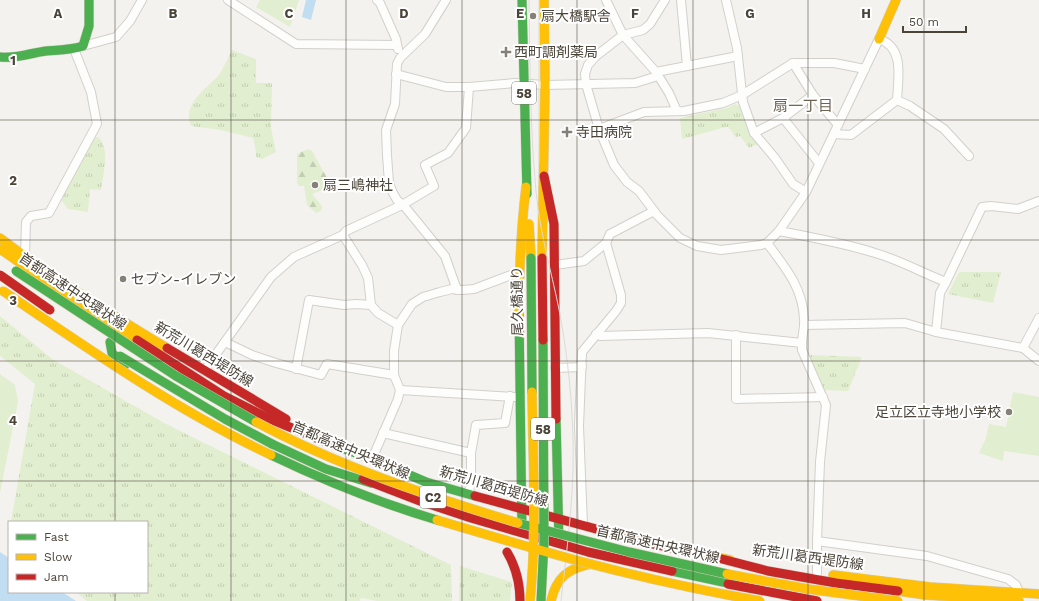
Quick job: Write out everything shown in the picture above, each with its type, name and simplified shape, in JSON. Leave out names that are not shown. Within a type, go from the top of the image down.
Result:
[{"type":"main road","points":[[0,57],[74,49],[83,46],[89,26],[89,0]]},
{"type":"main road","name":"尾久橋通り","points":[[522,0],[526,187],[531,258],[534,540],[530,601]]},
{"type":"main road","name":"尾久橋通り","points":[[541,601],[544,542],[542,258],[545,85],[544,0]]},
{"type":"main road","points":[[879,39],[896,0]]},
{"type":"main road","points":[[544,176],[554,224],[555,368],[559,543]]},
{"type":"main road","points":[[522,532],[519,272],[521,232],[526,187]]},
{"type":"main road","name":"新荒川葛西堤防線","points":[[0,238],[25,257],[123,322],[273,412],[331,444],[372,459],[426,482],[521,510],[644,542],[722,559],[817,573],[1020,597],[1039,594]]},
{"type":"main road","points":[[0,249],[46,281],[224,396],[270,419],[331,444]]},
{"type":"main road","name":"首都高速中央環状線","points":[[0,259],[98,326],[231,409],[277,434],[325,457],[379,479],[464,507],[592,543],[684,566],[785,585],[898,601]]},
{"type":"main road","points":[[0,268],[105,343],[218,416],[272,444],[326,469],[353,486]]},
{"type":"main road","points":[[0,275],[56,314]]},
{"type":"main road","name":"C2","points":[[0,289],[86,347],[172,402],[219,429],[267,454],[372,499],[579,561],[679,586],[760,601]]},
{"type":"main road","points":[[105,343],[228,414],[276,439],[371,483],[420,502],[595,554],[772,594],[817,601]]},
{"type":"main road","points":[[105,343],[122,363],[175,398],[270,450],[353,486],[492,539],[502,546],[513,560],[519,581],[520,601]]},
{"type":"main road","points":[[326,469],[371,483]]},
{"type":"main road","points":[[722,559],[768,571],[807,578],[926,595],[1020,597]]},
{"type":"main road","points":[[551,601],[552,593],[556,584],[568,571],[579,566],[597,564],[621,566],[789,601]]},
{"type":"main road","points":[[728,584],[845,601]]},
{"type":"main road","points":[[771,598],[809,601]]},
{"type":"street","points":[[83,46],[116,37],[130,21],[142,0]]},
{"type":"street","points":[[228,0],[296,44],[397,45]]},
{"type":"street","points":[[377,0],[380,3],[393,32],[400,58]]},
{"type":"street","points":[[446,0],[425,34],[400,58],[397,64],[395,104],[386,130],[389,183],[393,193],[444,256],[457,290]]},
{"type":"street","points":[[606,0],[624,35],[657,74],[669,93],[677,111]]},
{"type":"street","points":[[666,0],[650,24],[643,30],[624,35],[596,56],[588,65],[585,74],[586,84],[599,129],[614,165],[627,182],[644,197],[654,212],[680,238],[697,246],[721,250],[761,246],[767,243],[778,231],[806,192],[879,39],[887,41],[895,52],[899,66],[897,100],[851,135],[834,134]]},
{"type":"street","points":[[681,0],[687,66]]},
{"type":"street","points":[[726,0],[737,48],[742,95],[754,133],[775,158],[793,184],[806,192]]},
{"type":"street","points":[[25,257],[26,222],[32,216],[49,213],[96,124],[91,92],[74,49]]},
{"type":"street","points":[[396,74],[446,87],[523,83],[545,85],[635,83],[657,74],[687,66],[738,56]]},
{"type":"street","points":[[599,129],[644,112],[684,111],[723,103],[742,95],[793,63],[834,63],[865,69]]},
{"type":"street","points":[[793,63],[813,95],[838,125]]},
{"type":"street","points":[[204,371],[271,277],[294,257],[343,235],[346,231],[402,205],[434,186],[425,165],[450,151],[466,128],[469,87]]},
{"type":"street","points":[[754,133],[783,118],[813,95]]},
{"type":"street","points":[[897,100],[910,106],[944,129],[969,156]]},
{"type":"street","points":[[783,118],[819,163]]},
{"type":"street","points":[[936,332],[940,293],[982,207],[991,206],[1018,209],[1039,201]]},
{"type":"street","points":[[555,265],[584,261],[606,243],[610,234],[654,212]]},
{"type":"street","points":[[778,231],[875,252],[898,261],[921,273],[946,282]]},
{"type":"street","points":[[343,235],[362,265],[368,278],[371,305],[378,313],[398,325]]},
{"type":"street","points":[[583,525],[579,426],[582,352],[621,303],[621,295],[606,243]]},
{"type":"street","points":[[767,243],[792,276],[801,298],[804,307],[802,350],[826,405],[820,462],[817,573]]},
{"type":"street","points":[[372,459],[400,390],[394,375],[394,351],[398,325],[412,304],[423,297],[452,289],[474,289],[519,272]]},
{"type":"street","points":[[296,369],[309,300],[344,305],[371,305]]},
{"type":"street","points":[[1023,348],[1039,318]]},
{"type":"street","points":[[804,325],[905,324],[936,332],[1023,348],[1039,361]]},
{"type":"street","points":[[596,334],[600,336],[708,333],[802,343]]},
{"type":"street","points":[[736,335],[736,399],[823,398]]},
{"type":"street","points":[[225,342],[252,355],[320,375],[327,364],[394,375]]},
{"type":"street","points":[[555,368],[582,367]]},
{"type":"street","points":[[400,390],[520,397]]},
{"type":"street","points":[[469,494],[471,478],[471,453],[476,425],[504,424],[510,396]]},
{"type":"street","points":[[383,433],[471,453]]},
{"type":"street","points":[[817,541],[928,556],[1008,579],[1016,585],[1020,597]]},
{"type":"green space","points":[[260,0],[299,0],[290,27],[256,7]]},
{"type":"green space","points":[[232,50],[256,59],[256,83],[272,83],[271,128],[276,152],[262,159],[256,157],[253,138],[221,130],[191,126],[189,118],[192,104],[202,91],[219,75]]},
{"type":"green space","points":[[735,104],[739,106],[750,136],[758,144],[749,148],[740,136],[736,137],[728,127],[682,139],[680,118],[727,108]]},
{"type":"green space","points":[[98,137],[102,142],[105,155],[101,190],[90,189],[88,212],[68,209],[61,200],[94,138]]},
{"type":"green space","points":[[308,149],[312,151],[331,185],[312,194],[322,206],[321,211],[316,213],[307,205],[304,186],[299,186],[297,183],[297,154]]},
{"type":"green space","points":[[960,272],[1001,272],[993,303],[948,294]]},
{"type":"green space","points":[[0,316],[52,359],[166,424],[451,565],[452,601],[377,601],[361,598],[360,601],[87,601],[77,593],[148,593],[148,521],[11,521],[35,384],[0,356]]},
{"type":"green space","points":[[809,355],[862,357],[848,391],[824,390]]},
{"type":"green space","points":[[0,374],[15,385],[18,402],[0,493]]},
{"type":"green space","points":[[1013,392],[1039,397],[1039,456],[1004,451],[1003,461],[979,453],[986,438],[989,424],[1006,427]]},
{"type":"green space","points":[[460,566],[512,582],[510,601],[459,601]]},
{"type":"water","points":[[306,0],[316,0],[311,20],[302,17]]},
{"type":"water","points":[[0,552],[8,557],[8,593],[64,593],[76,601],[0,601]]},
{"type":"tram line","points":[[529,0],[531,120],[536,191],[544,244],[563,332],[570,382],[572,416],[573,468],[561,601]]},
{"type":"tram line","points":[[539,0],[539,162]]},
{"type":"traffic: fast","points":[[0,57],[17,57],[83,46],[89,26],[89,0]]},
{"type":"traffic: fast","points":[[522,0],[527,194]]},
{"type":"traffic: fast","points":[[531,258],[532,392]]},
{"type":"traffic: fast","points":[[16,271],[176,376],[256,422]]},
{"type":"traffic: fast","points":[[519,313],[522,532]]},
{"type":"traffic: fast","points":[[541,601],[544,542],[543,340]]},
{"type":"traffic: fast","points":[[110,342],[112,353],[125,365]]},
{"type":"traffic: fast","points":[[120,356],[225,419],[272,444]]},
{"type":"traffic: fast","points":[[556,419],[559,543]]},
{"type":"traffic: fast","points":[[323,439],[331,444],[372,459],[426,482],[475,496]]},
{"type":"traffic: fast","points":[[272,444],[326,469],[371,483]]},
{"type":"traffic: fast","points":[[271,455],[353,491],[437,520]]},
{"type":"traffic: fast","points":[[518,523],[629,552],[727,574]]},
{"type":"traffic: fast","points":[[672,571],[737,585]]},
{"type":"traffic: slow","points":[[542,258],[545,85],[544,0]]},
{"type":"traffic: slow","points":[[879,39],[896,0]]},
{"type":"traffic: slow","points":[[519,313],[519,281],[526,187]]},
{"type":"traffic: slow","points":[[529,224],[531,258]]},
{"type":"traffic: slow","points":[[0,238],[82,295],[167,348]]},
{"type":"traffic: slow","points":[[0,249],[46,281],[137,340]]},
{"type":"traffic: slow","points":[[3,291],[101,357],[167,399],[201,419],[271,455]]},
{"type":"traffic: slow","points":[[530,601],[534,523],[532,392]]},
{"type":"traffic: slow","points":[[256,422],[352,467],[418,491],[518,523]]},
{"type":"traffic: slow","points":[[437,520],[602,567],[669,583],[760,601]]},
{"type":"traffic: slow","points":[[677,549],[730,560]]},
{"type":"traffic: slow","points":[[551,601],[556,586],[564,575],[576,568],[591,564]]},
{"type":"traffic: slow","points":[[727,574],[808,589],[898,601]]},
{"type":"traffic: slow","points":[[833,575],[930,587],[1039,594]]},
{"type":"traffic: slow","points":[[898,591],[926,595],[1019,601]]},
{"type":"traffic: jam","points":[[544,176],[554,224],[556,419]]},
{"type":"traffic: jam","points":[[542,258],[543,340]]},
{"type":"traffic: jam","points":[[0,275],[50,310]]},
{"type":"traffic: jam","points":[[137,340],[224,396],[270,419],[331,444]]},
{"type":"traffic: jam","points":[[167,348],[286,419]]},
{"type":"traffic: jam","points":[[363,479],[420,501],[471,518],[588,552],[672,571]]},
{"type":"traffic: jam","points":[[475,496],[644,542],[677,549]]},
{"type":"traffic: jam","points":[[507,552],[517,575],[520,601]]},
{"type":"traffic: jam","points":[[722,559],[768,571],[836,583],[898,591]]},
{"type":"traffic: jam","points":[[728,584],[817,601]]},
{"type":"place","name":"扇大橋駅舎","points":[[533,16]]},
{"type":"place","name":"西町調剤薬局","points":[[506,52]]},
{"type":"place","name":"寺田病院","points":[[567,132]]},
{"type":"place","name":"扇三嶋神社","points":[[315,185]]},
{"type":"place","name":"セブン-イレブン","points":[[123,279]]},
{"type":"place","name":"足立区立寺地小学校","points":[[1009,412]]},
{"type":"district","name":"扇一丁目","points":[[803,106]]}]
